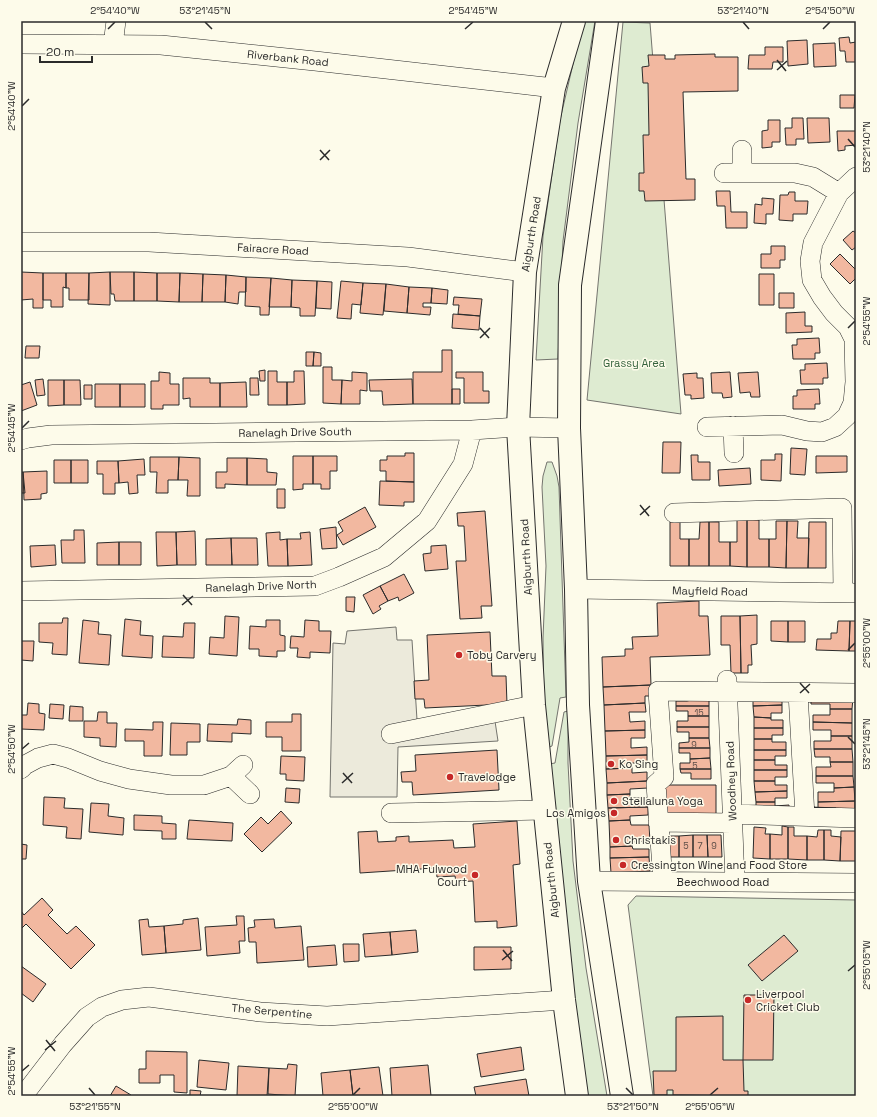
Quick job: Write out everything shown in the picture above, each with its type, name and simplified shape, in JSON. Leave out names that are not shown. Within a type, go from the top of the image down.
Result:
[{"type":"highway","name":"Aigburth Road","points":[[574,21],[554,88],[525,272],[518,427],[534,705],[564,1000],[577,1096]]},
{"type":"highway","points":[[607,21],[570,285],[569,428],[576,588],[578,705],[589,881],[622,1096]]},
{"type":"street","points":[[113,45],[116,21]]},
{"type":"street","name":"Riverbank Road","points":[[21,44],[169,46],[554,88]]},
{"type":"street","points":[[742,150],[733,173],[795,173],[813,177],[839,193]]},
{"type":"street","points":[[707,427],[782,425],[807,431],[822,432],[835,427],[847,416],[853,403],[855,382],[855,339],[848,327],[834,313],[815,286],[812,280],[810,261],[813,244],[839,193],[856,177]]},
{"type":"street","name":"Fairacre Road","points":[[21,242],[149,242],[400,256],[525,272]]},
{"type":"street","points":[[733,426],[734,452]]},
{"type":"street","name":"Ranelagh Drive South","points":[[21,440],[51,435],[472,430],[518,427],[569,428]]},
{"type":"street","name":"Ranelagh Drive North","points":[[21,591],[315,586],[339,578],[384,557],[427,521],[463,464],[472,430]]},
{"type":"street","name":"Mayfield Road","points":[[576,588],[850,593],[842,508],[674,512]]},
{"type":"street","points":[[663,882],[656,784],[664,777],[658,691],[727,686],[798,693],[856,693]]},
{"type":"street","name":"Woodhey Road","points":[[727,686],[735,882]]},
{"type":"street","points":[[798,693],[805,816]]},
{"type":"street","points":[[391,734],[534,705]]},
{"type":"street","points":[[21,769],[38,758],[53,754],[68,758],[100,771],[128,779],[171,785],[204,785],[237,771],[250,794]]},
{"type":"street","points":[[391,813],[544,810]]},
{"type":"street","points":[[658,822],[805,816],[856,818]]},
{"type":"street","name":"Beechwood Road","points":[[589,881],[856,883]]},
{"type":"street","name":"The Serpentine","points":[[23,1096],[87,1017],[102,1007],[122,1000],[149,997],[260,1012],[327,1016],[564,1000]]},
{"type":"green space","points":[[583,21],[595,21],[578,123],[563,241],[558,359],[536,360],[543,236],[560,120]]},
{"type":"green space","name":"Grassy Area","points":[[623,22],[650,23],[681,414],[587,400]]},
{"type":"green space","points":[[547,462],[552,462],[559,487],[566,697],[560,698],[552,746],[547,748],[544,717],[543,638],[546,566],[542,487]]},
{"type":"green space","points":[[568,711],[568,763],[573,861],[586,968],[607,1096],[585,1096],[549,764],[555,763],[564,712]]},
{"type":"green space","name":"Liverpool Cricket Club","points":[[636,896],[856,900],[856,1096],[653,1096],[628,905]]},
{"type":"shaded area","points":[[396,627],[397,640],[412,640],[417,720],[493,708],[498,741],[398,747],[397,797],[330,797],[333,643],[345,644],[347,631]]},
{"type":"building","points":[[849,37],[850,43],[856,42],[856,62],[846,62],[845,51],[840,51],[839,38]]},
{"type":"building","points":[[807,40],[808,64],[788,66],[787,41]]},
{"type":"building","points":[[835,43],[836,66],[814,67],[813,44]]},
{"type":"building","points":[[765,47],[783,47],[783,62],[773,62],[772,69],[748,69],[749,55],[765,55]]},
{"type":"building","points":[[715,54],[715,57],[738,57],[738,91],[683,92],[686,179],[695,179],[695,200],[645,201],[644,191],[639,191],[639,173],[644,173],[643,135],[649,135],[648,83],[643,83],[642,67],[649,66],[648,55],[665,55],[665,59],[675,59],[675,55]]},
{"type":"building","points":[[840,95],[855,95],[854,108],[840,108]]},
{"type":"building","points":[[792,118],[803,118],[804,139],[796,139],[796,145],[786,145],[785,128],[792,128]]},
{"type":"building","points":[[807,118],[829,118],[830,142],[808,143]]},
{"type":"building","points":[[768,120],[780,120],[780,142],[772,142],[772,147],[762,148],[762,131],[768,130]]},
{"type":"building","points":[[837,131],[856,131],[856,145],[845,146],[845,150],[838,151]]},
{"type":"building","points":[[716,191],[730,191],[731,212],[747,212],[747,228],[726,228],[725,206],[717,206]]},
{"type":"building","points":[[789,192],[795,192],[795,201],[808,201],[807,214],[793,214],[793,221],[779,220],[780,195],[788,195]]},
{"type":"building","points":[[762,198],[774,199],[773,214],[766,214],[766,224],[754,223],[755,204],[762,205]]},
{"type":"building","points":[[853,231],[856,233],[856,247],[852,250],[843,240]]},
{"type":"building","points":[[771,246],[785,246],[785,260],[780,260],[780,268],[761,268],[761,254],[771,254]]},
{"type":"building","points":[[840,254],[856,270],[856,278],[850,284],[830,264]]},
{"type":"building","points":[[21,272],[43,273],[43,308],[33,308],[33,299],[21,300]]},
{"type":"building","points":[[110,272],[134,272],[134,301],[115,301],[114,294],[111,294]]},
{"type":"building","points":[[110,272],[110,305],[88,304],[89,273]]},
{"type":"building","points":[[134,272],[157,273],[157,301],[134,301]]},
{"type":"building","points":[[43,273],[66,273],[66,288],[63,287],[63,307],[51,307],[51,300],[43,300]]},
{"type":"building","points":[[66,273],[89,273],[89,300],[69,300],[69,288],[66,288]]},
{"type":"building","points":[[157,273],[180,273],[179,302],[157,301]]},
{"type":"building","points":[[180,273],[203,274],[202,302],[179,302]]},
{"type":"building","points":[[203,274],[226,275],[225,302],[202,302]]},
{"type":"building","points":[[759,274],[774,274],[774,305],[759,305]]},
{"type":"building","points":[[226,275],[246,277],[246,292],[239,292],[238,304],[225,302]]},
{"type":"building","points":[[246,277],[271,278],[269,315],[260,315],[260,307],[245,306]]},
{"type":"building","points":[[271,278],[292,280],[291,307],[269,307]]},
{"type":"building","points":[[292,280],[317,281],[315,316],[300,316],[300,308],[291,307]]},
{"type":"building","points":[[317,281],[332,282],[331,309],[316,308]]},
{"type":"building","points":[[341,281],[363,283],[361,305],[352,304],[351,319],[337,318]]},
{"type":"building","points":[[363,283],[386,284],[383,315],[360,313]]},
{"type":"building","points":[[386,284],[409,287],[407,313],[384,311]]},
{"type":"building","points":[[409,287],[432,288],[431,303],[423,303],[423,307],[431,307],[430,315],[407,313]]},
{"type":"building","points":[[432,288],[448,290],[447,304],[431,303]]},
{"type":"building","points":[[779,293],[794,293],[794,308],[779,308]]},
{"type":"building","points":[[454,297],[482,299],[480,316],[458,314],[459,305],[453,305]]},
{"type":"building","points":[[805,312],[805,326],[812,326],[812,332],[786,333],[786,313]]},
{"type":"building","points":[[453,314],[480,316],[479,330],[452,328]]},
{"type":"building","points":[[819,338],[820,353],[815,353],[815,359],[793,359],[792,345],[797,345],[797,339]]},
{"type":"building","points":[[26,346],[40,346],[39,358],[25,358]]},
{"type":"building","points":[[442,350],[452,350],[452,404],[413,404],[413,372],[442,372]]},
{"type":"building","points":[[306,352],[314,352],[313,366],[306,366]]},
{"type":"building","points":[[314,352],[321,353],[321,366],[313,366]]},
{"type":"building","points":[[827,363],[828,378],[823,378],[823,384],[801,384],[800,370],[805,370],[805,364]]},
{"type":"building","points":[[323,367],[332,367],[332,380],[342,380],[341,404],[323,403]]},
{"type":"building","points":[[265,370],[265,381],[260,381],[259,371]]},
{"type":"building","points":[[268,371],[277,371],[277,382],[287,382],[287,405],[268,405]]},
{"type":"building","points":[[294,371],[304,371],[305,404],[287,405],[287,382],[294,382]]},
{"type":"building","points":[[159,372],[170,373],[170,384],[179,384],[179,405],[163,405],[163,409],[151,409],[151,381],[159,381]]},
{"type":"building","points":[[352,372],[367,373],[367,391],[360,390],[360,404],[341,404],[342,380],[352,381]]},
{"type":"building","points":[[456,372],[483,372],[483,391],[489,391],[489,403],[464,403],[464,378],[456,378]]},
{"type":"building","points":[[730,372],[732,397],[723,398],[722,393],[712,393],[711,373]]},
{"type":"building","points":[[758,372],[760,397],[751,397],[750,392],[740,393],[738,373]]},
{"type":"building","points":[[697,373],[697,378],[703,378],[704,398],[691,399],[691,395],[685,395],[683,374]]},
{"type":"building","points":[[183,378],[210,378],[210,383],[220,383],[220,407],[190,407],[190,398],[183,399]]},
{"type":"building","points":[[250,378],[258,378],[259,395],[250,395]]},
{"type":"building","points":[[43,379],[45,395],[37,396],[35,380]]},
{"type":"building","points":[[412,379],[413,404],[383,405],[382,391],[370,391],[369,380]]},
{"type":"building","points":[[48,380],[64,380],[64,405],[48,406]]},
{"type":"building","points":[[64,380],[80,380],[81,405],[64,405]]},
{"type":"building","points":[[30,382],[37,405],[21,411],[21,385]]},
{"type":"building","points":[[246,382],[247,407],[220,407],[220,383]]},
{"type":"building","points":[[95,384],[120,384],[120,407],[95,407]]},
{"type":"building","points":[[120,384],[145,384],[145,407],[120,407]]},
{"type":"building","points":[[84,385],[92,385],[92,399],[84,399]]},
{"type":"building","points":[[452,389],[460,389],[460,404],[452,404]]},
{"type":"building","points":[[819,389],[820,404],[815,404],[815,409],[793,409],[793,396],[797,396],[797,390]]},
{"type":"building","points":[[663,442],[681,442],[680,473],[662,473]]},
{"type":"building","points":[[791,448],[807,449],[805,475],[790,474]]},
{"type":"building","points":[[405,453],[414,453],[414,482],[386,481],[386,471],[380,471],[380,460],[387,460],[387,456],[405,456]]},
{"type":"building","points":[[775,454],[782,454],[781,481],[761,480],[761,460],[775,460]]},
{"type":"building","points":[[691,455],[698,455],[698,462],[710,462],[710,480],[692,480]]},
{"type":"building","points":[[293,456],[313,456],[313,484],[303,484],[303,489],[293,490]]},
{"type":"building","points":[[313,456],[337,456],[337,471],[330,471],[330,489],[321,489],[321,484],[313,484]]},
{"type":"building","points":[[816,456],[847,456],[847,472],[816,473]]},
{"type":"building","points":[[150,457],[179,457],[178,480],[168,480],[168,493],[156,493],[157,472],[150,472]]},
{"type":"building","points":[[179,457],[200,458],[200,496],[187,496],[188,480],[178,480]]},
{"type":"building","points":[[227,458],[247,458],[247,485],[225,484],[225,488],[216,488],[216,472],[227,472]]},
{"type":"building","points":[[247,458],[267,459],[267,472],[277,473],[276,485],[247,485]]},
{"type":"building","points":[[144,459],[145,475],[137,475],[138,493],[129,494],[128,482],[119,483],[118,461]]},
{"type":"building","points":[[54,460],[71,460],[71,483],[54,483]]},
{"type":"building","points":[[71,460],[88,460],[88,483],[71,483]]},
{"type":"building","points":[[97,461],[118,461],[119,483],[115,483],[115,494],[103,494],[103,474],[97,474]]},
{"type":"building","points":[[750,468],[751,484],[719,486],[718,470]]},
{"type":"building","points":[[47,471],[47,493],[41,494],[41,499],[24,500],[23,472]]},
{"type":"building","points":[[21,472],[23,472],[25,493],[21,493]]},
{"type":"building","points":[[380,481],[414,482],[414,502],[404,502],[404,506],[379,505]]},
{"type":"building","points":[[277,489],[285,489],[285,508],[277,508]]},
{"type":"building","points":[[365,507],[376,527],[343,545],[337,535],[343,531],[338,522]]},
{"type":"building","points":[[485,511],[492,606],[481,606],[482,618],[460,619],[456,561],[466,561],[464,526],[458,526],[457,513]]},
{"type":"building","points":[[737,519],[747,519],[747,567],[730,566],[730,542],[737,542]]},
{"type":"building","points":[[747,519],[759,520],[759,539],[769,539],[769,567],[747,567]]},
{"type":"building","points":[[776,521],[787,521],[786,568],[769,567],[769,539],[776,539]]},
{"type":"building","points":[[787,521],[798,521],[797,538],[809,538],[808,568],[786,568]]},
{"type":"building","points":[[670,522],[680,522],[680,539],[689,539],[689,566],[670,566]]},
{"type":"building","points":[[700,522],[709,522],[709,566],[689,566],[689,539],[699,539]]},
{"type":"building","points":[[709,522],[719,522],[719,542],[730,542],[730,566],[709,566]]},
{"type":"building","points":[[809,522],[826,522],[826,568],[808,568]]},
{"type":"building","points":[[336,527],[337,548],[322,549],[320,529]]},
{"type":"building","points":[[74,530],[84,530],[85,563],[62,563],[61,540],[74,540]]},
{"type":"building","points":[[195,531],[196,565],[177,565],[176,532]]},
{"type":"building","points":[[156,532],[176,532],[177,565],[157,566]]},
{"type":"building","points":[[280,532],[280,540],[287,539],[288,566],[268,566],[266,533]]},
{"type":"building","points":[[310,532],[312,565],[288,566],[287,539],[301,539],[300,533]]},
{"type":"building","points":[[231,538],[232,565],[206,565],[206,539]]},
{"type":"building","points":[[231,538],[257,538],[258,565],[232,565]]},
{"type":"building","points":[[119,542],[119,565],[97,565],[97,543]]},
{"type":"building","points":[[119,542],[141,542],[141,565],[119,565]]},
{"type":"building","points":[[55,545],[56,565],[31,567],[30,546]]},
{"type":"building","points":[[446,545],[448,569],[425,571],[423,554],[431,553],[431,546]]},
{"type":"building","points":[[404,574],[414,593],[399,601],[398,597],[388,601],[380,586]]},
{"type":"building","points":[[380,586],[388,601],[379,606],[381,609],[373,614],[363,595]]},
{"type":"building","points":[[346,597],[355,597],[354,612],[346,611]]},
{"type":"building","points":[[699,601],[699,616],[708,616],[710,655],[650,657],[651,685],[603,687],[602,657],[625,656],[625,649],[633,649],[632,637],[658,636],[657,603]]},
{"type":"building","points":[[757,615],[757,644],[751,645],[752,665],[748,665],[748,673],[741,673],[740,616]]},
{"type":"building","points":[[225,616],[239,617],[237,656],[209,654],[210,637],[224,638]]},
{"type":"building","points":[[721,616],[740,616],[741,673],[731,673],[730,645],[721,645]]},
{"type":"building","points":[[63,618],[68,618],[67,655],[52,654],[53,643],[39,642],[39,623],[62,623]]},
{"type":"building","points":[[125,619],[141,621],[140,635],[153,636],[152,658],[122,656]]},
{"type":"building","points":[[83,620],[99,622],[98,634],[111,635],[109,665],[79,663]]},
{"type":"building","points":[[266,620],[280,620],[280,635],[285,636],[285,651],[277,651],[277,657],[259,656],[259,649],[249,649],[250,626],[266,627]]},
{"type":"building","points":[[305,620],[319,621],[319,631],[331,631],[330,653],[310,652],[310,658],[297,657],[298,648],[290,648],[291,636],[304,637]]},
{"type":"building","points":[[771,621],[788,621],[788,642],[771,641]]},
{"type":"building","points":[[788,621],[805,621],[805,642],[788,642]]},
{"type":"building","points":[[838,621],[850,621],[849,651],[816,650],[817,639],[831,639],[831,633],[837,633]]},
{"type":"building","points":[[850,621],[856,621],[856,651],[849,651]]},
{"type":"building","points":[[184,623],[195,623],[194,658],[162,657],[163,636],[183,637]]},
{"type":"building","name":"Toby Carvery","points":[[490,632],[492,676],[506,676],[507,704],[425,708],[424,699],[415,699],[414,681],[429,680],[427,635]]},
{"type":"building","points":[[21,641],[34,641],[33,661],[21,660]]},
{"type":"building","points":[[651,685],[651,696],[645,696],[645,703],[604,705],[603,687]]},
{"type":"building","points":[[753,695],[782,699],[782,705],[753,706]]},
{"type":"building","points":[[709,696],[709,706],[676,706],[676,701],[687,701]]},
{"type":"building","points":[[811,697],[853,698],[852,709],[830,709],[830,704],[811,704]]},
{"type":"building","points":[[28,703],[39,704],[39,713],[45,714],[44,730],[21,729],[21,715],[27,715]]},
{"type":"building","points":[[645,703],[646,712],[629,712],[630,722],[645,721],[645,730],[605,731],[604,705]]},
{"type":"building","points":[[50,704],[64,705],[63,719],[49,718]]},
{"type":"building","points":[[782,705],[782,713],[771,713],[771,718],[754,717],[753,706]]},
{"type":"building","points":[[70,706],[83,707],[83,721],[69,721]]},
{"type":"building","points":[[676,706],[709,706],[709,716],[688,716],[688,711],[676,711]]},
{"type":"building","points":[[830,709],[852,709],[852,723],[813,722],[813,715],[830,715]]},
{"type":"building","points":[[98,712],[107,712],[107,723],[117,723],[116,747],[100,746],[100,738],[84,737],[84,721],[97,721]]},
{"type":"building","points":[[292,714],[301,714],[301,751],[282,751],[282,737],[266,737],[266,722],[292,722]]},
{"type":"building","points":[[688,716],[709,716],[709,727],[677,727],[677,721],[688,721]]},
{"type":"building","points":[[754,717],[771,718],[771,720],[783,720],[783,728],[754,728]]},
{"type":"building","points":[[238,719],[251,720],[251,734],[232,733],[232,742],[207,741],[208,724],[237,725]]},
{"type":"building","points":[[153,722],[163,722],[162,756],[144,756],[144,741],[125,741],[125,729],[153,730]]},
{"type":"building","points":[[813,722],[852,723],[852,736],[831,736],[831,730],[813,730]]},
{"type":"building","points":[[171,723],[200,724],[200,742],[187,742],[187,755],[170,755]]},
{"type":"building","points":[[677,727],[709,727],[709,738],[689,738],[689,732],[677,732]]},
{"type":"building","points":[[754,728],[783,728],[783,735],[772,735],[772,739],[754,739]]},
{"type":"building","points":[[645,730],[645,738],[631,738],[631,748],[647,747],[647,755],[606,756],[605,731]]},
{"type":"building","points":[[831,736],[852,736],[852,749],[814,749],[814,741],[831,741]]},
{"type":"building","points":[[689,738],[709,738],[710,748],[679,748],[679,743],[689,742]]},
{"type":"building","points":[[754,739],[772,739],[772,742],[786,742],[786,750],[754,750]]},
{"type":"building","points":[[679,748],[710,748],[710,758],[690,759],[690,753],[679,753]]},
{"type":"building","points":[[814,749],[852,749],[853,762],[830,762],[830,757],[815,757]]},
{"type":"building","name":"Travelodge","points":[[497,750],[499,790],[413,795],[412,782],[402,782],[401,772],[416,771],[415,755]]},
{"type":"building","points":[[754,750],[786,750],[786,756],[775,756],[775,760],[754,760]]},
{"type":"building","points":[[647,755],[647,763],[632,763],[632,768],[606,769],[606,756]]},
{"type":"building","points":[[281,756],[305,757],[304,781],[286,780],[286,774],[280,774]]},
{"type":"building","points":[[710,758],[711,769],[680,769],[680,763],[690,763],[690,759]]},
{"type":"building","points":[[754,760],[775,760],[775,765],[787,765],[787,770],[754,770]]},
{"type":"building","points":[[830,762],[853,762],[853,776],[816,776],[816,767],[831,767]]},
{"type":"building","points":[[632,768],[632,773],[647,772],[647,781],[607,783],[606,769]]},
{"type":"building","points":[[680,769],[711,769],[711,779],[691,779],[691,773],[681,773]]},
{"type":"building","points":[[754,770],[787,770],[787,777],[775,777],[775,781],[754,781]]},
{"type":"building","points":[[816,776],[853,776],[854,787],[834,788],[834,783],[816,783]]},
{"type":"building","points":[[647,781],[648,788],[630,789],[630,794],[607,795],[607,783]]},
{"type":"building","points":[[754,781],[775,781],[775,785],[787,785],[787,791],[755,792]]},
{"type":"building","points":[[663,785],[716,785],[716,817],[663,817]]},
{"type":"building","points":[[854,787],[855,801],[818,802],[818,792],[834,792],[834,788]]},
{"type":"building","points":[[286,788],[300,789],[299,803],[285,802]]},
{"type":"building","points":[[787,791],[787,798],[775,798],[775,802],[756,802],[755,792]]},
{"type":"building","points":[[630,794],[630,798],[647,798],[648,807],[608,808],[607,795]]},
{"type":"building","points":[[44,797],[65,798],[64,808],[83,809],[81,839],[66,838],[67,827],[43,825]]},
{"type":"building","points":[[855,801],[855,813],[836,814],[836,808],[818,808],[818,802]]},
{"type":"building","points":[[756,802],[775,802],[775,806],[789,805],[789,811],[756,812]]},
{"type":"building","points":[[91,803],[109,804],[108,816],[124,818],[123,835],[89,832]]},
{"type":"building","points":[[648,807],[648,815],[630,816],[630,820],[609,821],[608,808]]},
{"type":"building","points":[[281,811],[292,823],[262,852],[244,834],[261,817],[268,824]]},
{"type":"building","points":[[134,815],[162,816],[162,823],[176,824],[176,839],[162,839],[162,831],[134,830]]},
{"type":"building","points":[[189,820],[233,823],[232,841],[187,839]]},
{"type":"building","points":[[630,820],[631,825],[649,825],[650,841],[632,842],[632,846],[610,847],[609,821]]},
{"type":"building","name":"MHA Fulwood Court","points":[[517,821],[520,864],[513,865],[517,926],[497,928],[497,921],[475,922],[473,881],[456,882],[455,876],[437,877],[436,868],[360,873],[358,832],[377,831],[378,842],[396,841],[396,837],[409,836],[409,842],[453,840],[454,848],[475,847],[473,824]]},
{"type":"building","points":[[782,826],[788,827],[788,859],[770,859],[770,834],[782,835]]},
{"type":"building","points":[[754,827],[766,828],[765,834],[770,834],[770,859],[753,858]]},
{"type":"building","points":[[788,827],[794,827],[794,836],[807,836],[807,860],[788,859]]},
{"type":"building","points":[[818,830],[824,830],[824,860],[807,860],[807,836],[817,837]]},
{"type":"building","points":[[824,830],[831,830],[831,836],[841,837],[840,861],[824,860]]},
{"type":"building","points":[[841,831],[856,831],[856,861],[840,861]]},
{"type":"building","points":[[693,835],[707,835],[708,857],[693,857]]},
{"type":"building","points":[[693,835],[693,857],[679,857],[679,836]]},
{"type":"building","points":[[707,835],[721,835],[722,857],[708,857]]},
{"type":"building","points":[[665,836],[679,836],[679,857],[665,857]]},
{"type":"building","points":[[21,844],[27,845],[26,859],[21,859]]},
{"type":"building","points":[[632,846],[633,849],[649,849],[649,857],[610,858],[610,847]]},
{"type":"building","points":[[649,857],[650,871],[611,873],[610,858]]},
{"type":"building","points":[[42,898],[53,910],[48,915],[67,934],[76,926],[95,945],[71,969],[26,924],[21,929],[21,911],[24,915]]},
{"type":"building","points":[[236,916],[244,916],[245,941],[239,941],[240,953],[207,956],[205,927],[237,925]]},
{"type":"building","points":[[198,918],[201,950],[166,953],[164,926],[183,924],[183,920]]},
{"type":"building","points":[[148,919],[149,927],[164,926],[166,953],[142,955],[139,920]]},
{"type":"building","points":[[274,919],[275,928],[301,926],[304,960],[257,963],[256,942],[249,942],[248,928],[255,927],[254,920]]},
{"type":"building","points":[[416,930],[418,952],[392,955],[390,932]]},
{"type":"building","points":[[390,932],[392,955],[365,957],[363,934]]},
{"type":"building","points":[[784,935],[798,951],[762,981],[748,965]]},
{"type":"building","points":[[343,944],[359,944],[359,961],[344,962]]},
{"type":"building","points":[[335,945],[337,965],[308,967],[307,947]]},
{"type":"building","points":[[474,947],[511,947],[511,969],[474,970]]},
{"type":"building","points":[[21,966],[46,984],[33,1002],[21,993]]},
{"type":"building","points":[[744,995],[774,995],[773,1060],[743,1060]]},
{"type":"building","points":[[723,1016],[723,1060],[743,1060],[744,1091],[748,1091],[748,1096],[673,1095],[673,1090],[667,1090],[667,1095],[654,1095],[653,1071],[676,1071],[676,1017]]},
{"type":"building","points":[[521,1047],[524,1070],[481,1077],[477,1054]]},
{"type":"building","points":[[146,1051],[187,1052],[187,1093],[174,1092],[174,1075],[160,1075],[160,1083],[139,1083],[139,1069],[146,1069]]},
{"type":"building","points":[[199,1060],[229,1063],[226,1090],[197,1087]]},
{"type":"building","points":[[288,1064],[297,1065],[295,1096],[268,1094],[269,1068],[287,1069]]},
{"type":"building","points":[[428,1065],[431,1096],[392,1096],[390,1068]]},
{"type":"building","points":[[238,1066],[269,1068],[267,1096],[237,1096]]},
{"type":"building","points":[[379,1067],[383,1096],[353,1096],[350,1070]]},
{"type":"building","points":[[350,1070],[353,1096],[323,1096],[321,1073]]},
{"type":"building","points":[[526,1079],[529,1096],[476,1096],[474,1087]]},
{"type":"building","points":[[116,1086],[131,1095],[110,1096]]},
{"type":"building","points":[[190,1090],[201,1091],[200,1096],[190,1096]]},
{"type":"place","name":"Toby Carvery","points":[[459,655]]},
{"type":"place","name":"Ko Sing","points":[[611,764]]},
{"type":"place","name":"Travelodge","points":[[450,777]]},
{"type":"place","name":"Stellaluna Yoga","points":[[614,801]]},
{"type":"place","name":"Los Amigos","points":[[614,813]]},
{"type":"place","name":"Christakis","points":[[616,840]]},
{"type":"place","name":"Cressington Wine and Food Store","points":[[623,865]]},
{"type":"place","name":"MHA Fulwood Court","points":[[475,875]]},
{"type":"place","name":"Liverpool Cricket Club","points":[[748,1000]]}]
